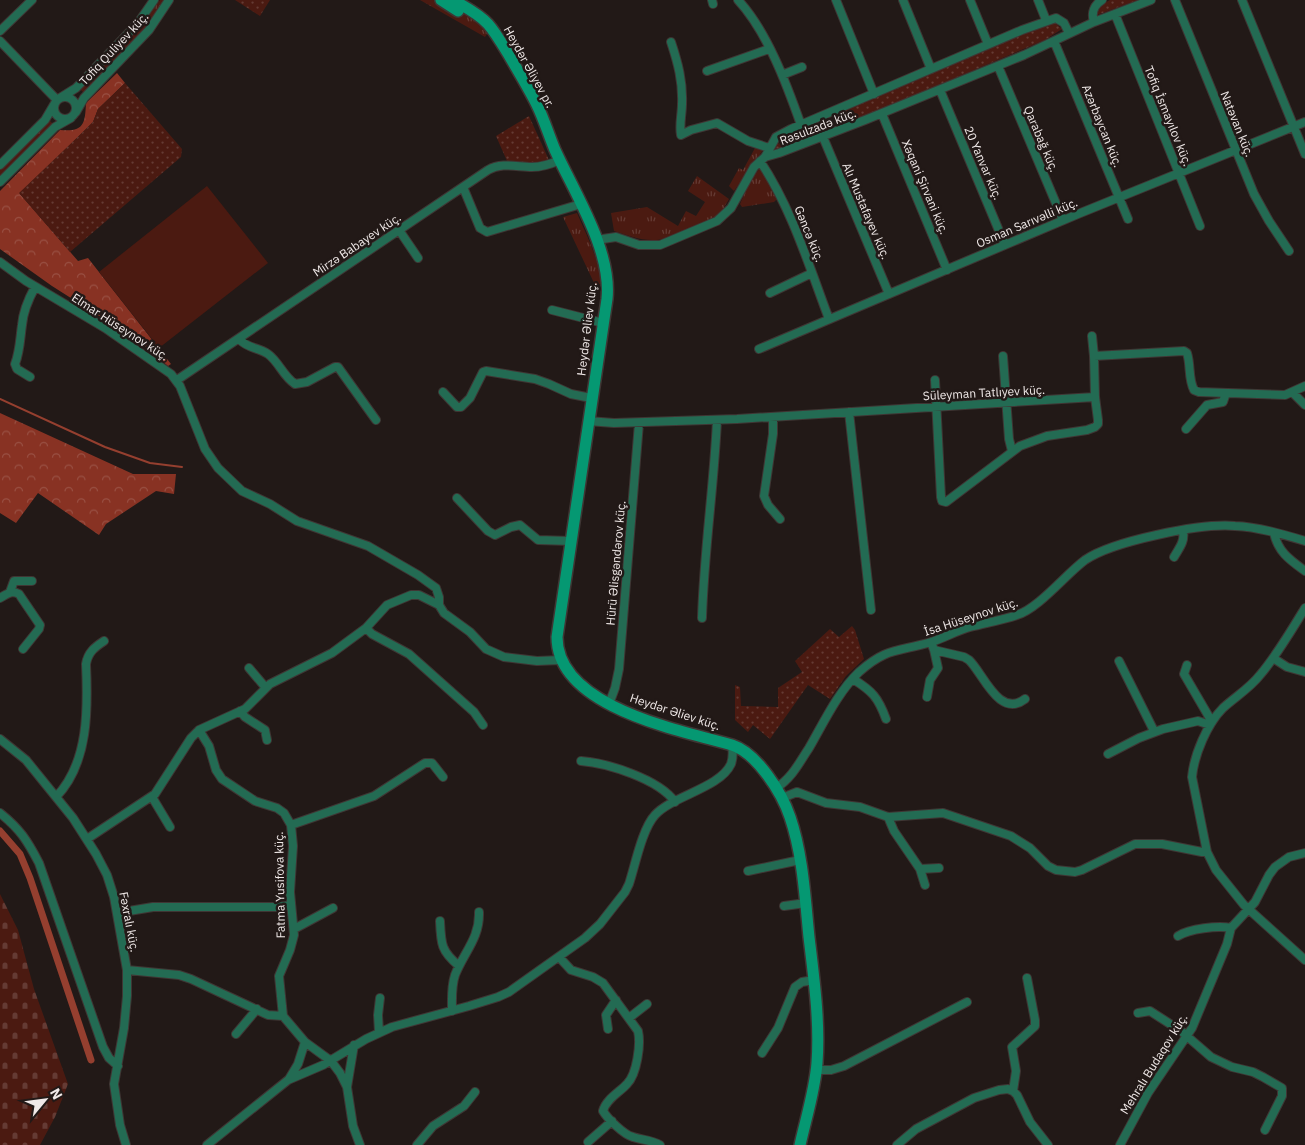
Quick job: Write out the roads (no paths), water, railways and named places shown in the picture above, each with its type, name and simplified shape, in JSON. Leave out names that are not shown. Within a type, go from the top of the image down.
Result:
[{"type":"main road","points":[[442,0],[472,20],[492,38],[529,106],[549,136]]},
{"type":"main road","name":"Heydər Əliyev pr.","points":[[453,0],[488,23],[537,105],[549,136]]},
{"type":"main road","name":"Heydər Əliev küç.","points":[[549,136],[596,240],[605,265],[608,292],[591,398],[557,645],[561,660],[568,673],[576,682],[609,704],[655,723],[732,745],[749,754],[779,793],[788,811],[795,832],[806,903],[814,980],[818,1048],[816,1070],[800,1145]]},
{"type":"street","points":[[0,31],[32,0]]},
{"type":"street","name":"Tofiq Quliyev küç.","points":[[57,100],[76,88],[138,23],[154,0]]},
{"type":"street","name":"Tofiq Quliyev küç.","points":[[73,115],[84,98],[149,30],[169,0]]},
{"type":"street","points":[[738,0],[747,4],[782,75],[801,125]]},
{"type":"street","points":[[836,0],[874,94]]},
{"type":"street","points":[[903,0],[931,69]]},
{"type":"street","points":[[970,0],[988,44]]},
{"type":"street","points":[[1038,0],[1046,20]]},
{"type":"street","points":[[1102,0],[1095,5],[1092,16],[1094,22],[1151,0]]},
{"type":"street","name":"Natəvan küç.","points":[[1175,0],[1235,150],[1260,206],[1289,250]]},
{"type":"street","points":[[1242,0],[1305,154]]},
{"type":"street","name":"Tofiq İsmayılov küç.","points":[[1115,14],[1200,226]]},
{"type":"street","points":[[596,240],[616,237],[639,245],[660,245],[671,241],[717,220],[731,208],[750,172],[763,159],[776,138],[801,125],[1046,20],[1059,18],[1069,33]]},
{"type":"street","name":"Rəsulzadə küç.","points":[[763,159],[882,114],[998,66],[1094,22]]},
{"type":"street","points":[[0,41],[57,100]]},
{"type":"street","name":"Azərbaycan küç.","points":[[1054,41],[1128,219]]},
{"type":"street","points":[[671,42],[681,73],[681,135],[691,130],[718,123],[748,141],[769,148]]},
{"type":"street","points":[[707,71],[769,49]]},
{"type":"street","name":"Qarabağ küç.","points":[[998,66],[1063,220]]},
{"type":"street","points":[[782,75],[802,67]]},
{"type":"street","name":"20 Yanvar küç.","points":[[940,90],[1005,245]]},
{"type":"street","points":[[0,165],[46,120],[57,100],[64,96],[72,98],[76,104],[73,115],[55,127],[0,182]]},
{"type":"street","points":[[57,100],[54,110],[58,116],[64,119],[73,115]]},
{"type":"street","name":"Xəqani Şirvani küç.","points":[[882,114],[947,270]]},
{"type":"street","name":"Osman Sarıvəlli küç.","points":[[759,349],[1063,220],[1305,122]]},
{"type":"street","name":"Alı Mustafayev küç.","points":[[823,137],[889,294]]},
{"type":"street","name":"Gəncə küç.","points":[[763,159],[785,205],[829,319]]},
{"type":"street","name":"Mirzə Babayev küç.","points":[[177,380],[488,170],[499,165],[533,167],[560,160]]},
{"type":"street","points":[[463,187],[480,228],[487,232],[581,204]]},
{"type":"street","points":[[399,230],[418,258]]},
{"type":"street","name":"Elmar Hüseynov küç.","points":[[0,262],[35,287],[118,336],[171,374],[177,380],[205,449],[218,468],[242,491],[270,504],[297,521],[355,540],[384,554],[436,588],[440,597],[439,605],[444,613],[470,632],[486,649],[504,657],[537,661],[561,660]]},
{"type":"street","points":[[770,293],[812,273]]},
{"type":"street","points":[[30,377],[18,369],[15,364],[21,347],[23,319],[28,301],[35,287]]},
{"type":"street","points":[[552,310],[603,323]]},
{"type":"street","points":[[935,380],[940,497],[942,501],[949,501],[1020,446],[1047,436],[1095,428],[1098,420],[1092,336]]},
{"type":"street","points":[[239,339],[244,345],[268,354],[295,384],[307,382],[338,367],[376,420]]},
{"type":"street","points":[[1094,356],[1184,351],[1189,358],[1192,386],[1194,390],[1199,392],[1285,395],[1305,386]]},
{"type":"street","points":[[1003,356],[1009,439],[1012,451]]},
{"type":"street","points":[[443,392],[457,407],[461,407],[470,398],[483,372],[486,371],[535,379],[570,394],[591,398]]},
{"type":"street","points":[[1294,392],[1305,405]]},
{"type":"street","points":[[1186,428],[1207,405],[1224,402],[1226,393]]},
{"type":"street","name":"Süleyman Tatlıyev küç.","points":[[588,421],[614,424],[717,420],[1095,397]]},
{"type":"street","points":[[849,412],[871,610]]},
{"type":"street","points":[[773,417],[773,434],[764,496],[768,505],[780,519]]},
{"type":"street","points":[[702,618],[704,564],[715,459],[717,420]]},
{"type":"street","name":"Hürü Əlisgəndərov küç.","points":[[609,704],[616,688],[619,669],[639,423]]},
{"type":"street","points":[[457,498],[488,531],[495,535],[520,525],[538,540],[571,541]]},
{"type":"street","name":"İsa Hüseynov küç.","points":[[779,793],[834,705],[853,679],[879,656],[888,652],[932,646],[970,627],[1026,611],[1081,563],[1101,551],[1144,538],[1184,531],[1234,526],[1305,541]]},
{"type":"street","points":[[1174,557],[1184,538],[1184,531]]},
{"type":"street","points":[[1274,533],[1276,542],[1286,557],[1305,572]]},
{"type":"street","points":[[10,592],[14,581],[32,581]]},
{"type":"street","points":[[0,598],[10,592],[19,594],[40,624],[39,629],[23,649]]},
{"type":"street","points":[[87,839],[152,797],[191,738],[199,730],[240,711],[266,688],[281,678],[332,653],[366,628],[388,605],[411,595],[419,595],[439,605]]},
{"type":"street","points":[[1305,608],[1257,679],[1222,710],[1211,723],[1193,764],[1192,777],[1207,852],[1216,870],[1248,909],[1305,960]]},
{"type":"street","points":[[366,628],[372,634],[409,654],[474,712],[484,725]]},
{"type":"street","points":[[56,797],[71,780],[85,730],[88,704],[87,658],[93,649],[104,641]]},
{"type":"street","points":[[927,697],[930,680],[938,668],[932,646]]},
{"type":"street","points":[[932,646],[969,660],[998,698],[1014,704],[1020,703],[1025,699]]},
{"type":"street","points":[[1273,658],[1287,667],[1305,672]]},
{"type":"street","points":[[1118,661],[1154,731]]},
{"type":"street","points":[[1187,665],[1184,674],[1211,723]]},
{"type":"street","points":[[249,668],[266,688]]},
{"type":"street","points":[[853,679],[875,695],[880,702],[886,719]]},
{"type":"street","points":[[240,711],[245,717],[263,728],[268,740]]},
{"type":"street","points":[[1108,754],[1154,731],[1198,720],[1211,723]]},
{"type":"street","name":"Fatma Yusifova küç.","points":[[199,730],[209,746],[216,770],[222,778],[255,802],[277,808],[284,813],[291,825],[293,846],[290,905],[294,929],[290,950],[280,976],[283,1016]]},
{"type":"street","name":"Fəxralı küç.","points":[[0,740],[26,760],[56,797],[87,839],[106,875],[117,912],[127,970],[127,996],[114,1092],[126,1145]]},
{"type":"street","points":[[207,1145],[288,1080],[330,1061],[354,1045],[379,1032],[503,995],[585,938],[600,924],[625,892],[647,826],[659,811],[708,784],[727,770],[733,756],[732,745]]},
{"type":"street","points":[[580,761],[605,765],[642,779],[668,794],[675,802]]},
{"type":"street","points":[[291,825],[374,796],[425,763],[432,763],[443,777]]},
{"type":"street","points":[[779,793],[797,792],[826,803],[860,808],[888,817],[943,813],[1011,836],[1030,848],[1048,866],[1064,872],[1082,870],[1135,844],[1162,844],[1207,852]]},
{"type":"street","points":[[152,797],[170,827]]},
{"type":"street","points":[[0,812],[27,839],[39,863],[103,1047],[109,1058],[118,1066]]},
{"type":"street","points":[[888,817],[894,831],[920,869],[925,885]]},
{"type":"street","name":"Mehralı Budaqov küç.","points":[[1120,1145],[1148,1092],[1187,1036],[1227,944],[1231,928],[1258,897],[1275,867],[1289,857],[1305,853]]},
{"type":"street","points":[[748,871],[800,860]]},
{"type":"street","points":[[920,869],[939,868]]},
{"type":"street","points":[[784,906],[806,903]]},
{"type":"street","points":[[117,912],[154,907],[277,907],[290,905]]},
{"type":"street","points":[[294,929],[333,908]]},
{"type":"street","points":[[452,1011],[453,983],[459,966],[476,933],[479,924],[479,912]]},
{"type":"street","points":[[440,921],[444,951],[459,966]]},
{"type":"street","points":[[1178,936],[1188,931],[1220,927],[1231,928]]},
{"type":"street","points":[[559,957],[571,970],[603,982],[638,1031],[640,1038],[635,1071],[629,1083],[604,1106],[604,1111],[627,1135],[653,1141],[660,1145]]},
{"type":"street","points":[[127,970],[179,975],[268,1015],[283,1016],[305,1042],[330,1061],[347,1086]]},
{"type":"street","points":[[1027,978],[1035,1026],[1012,1047],[1016,1072],[1013,1091],[1021,1102],[1030,1122],[1048,1145]]},
{"type":"street","points":[[762,1052],[778,1028],[795,987],[802,982],[814,980]]},
{"type":"street","points":[[379,1032],[380,998]]},
{"type":"street","points":[[608,1028],[606,1015],[616,1000]]},
{"type":"street","points":[[816,1070],[831,1070],[844,1066],[967,1002]]},
{"type":"street","points":[[629,1018],[647,1004]]},
{"type":"street","points":[[236,1034],[257,1009]]},
{"type":"street","points":[[1138,1013],[1150,1011],[1187,1036],[1211,1057],[1222,1063],[1258,1074],[1282,1088],[1282,1096],[1265,1130]]},
{"type":"street","points":[[288,1080],[298,1064],[305,1042]]},
{"type":"street","points":[[354,1045],[347,1086],[353,1126],[360,1145]]},
{"type":"street","points":[[897,1145],[916,1128],[974,1098],[999,1090],[1013,1091]]},
{"type":"street","points":[[417,1145],[434,1126],[464,1106],[475,1092]]},
{"type":"street","points":[[588,1142],[612,1121]]},
{"type":"waterway","points":[[0,399],[105,447],[150,463],[182,467]]},
{"type":"waterway","points":[[0,831],[20,854],[30,878],[91,1060]]}]
